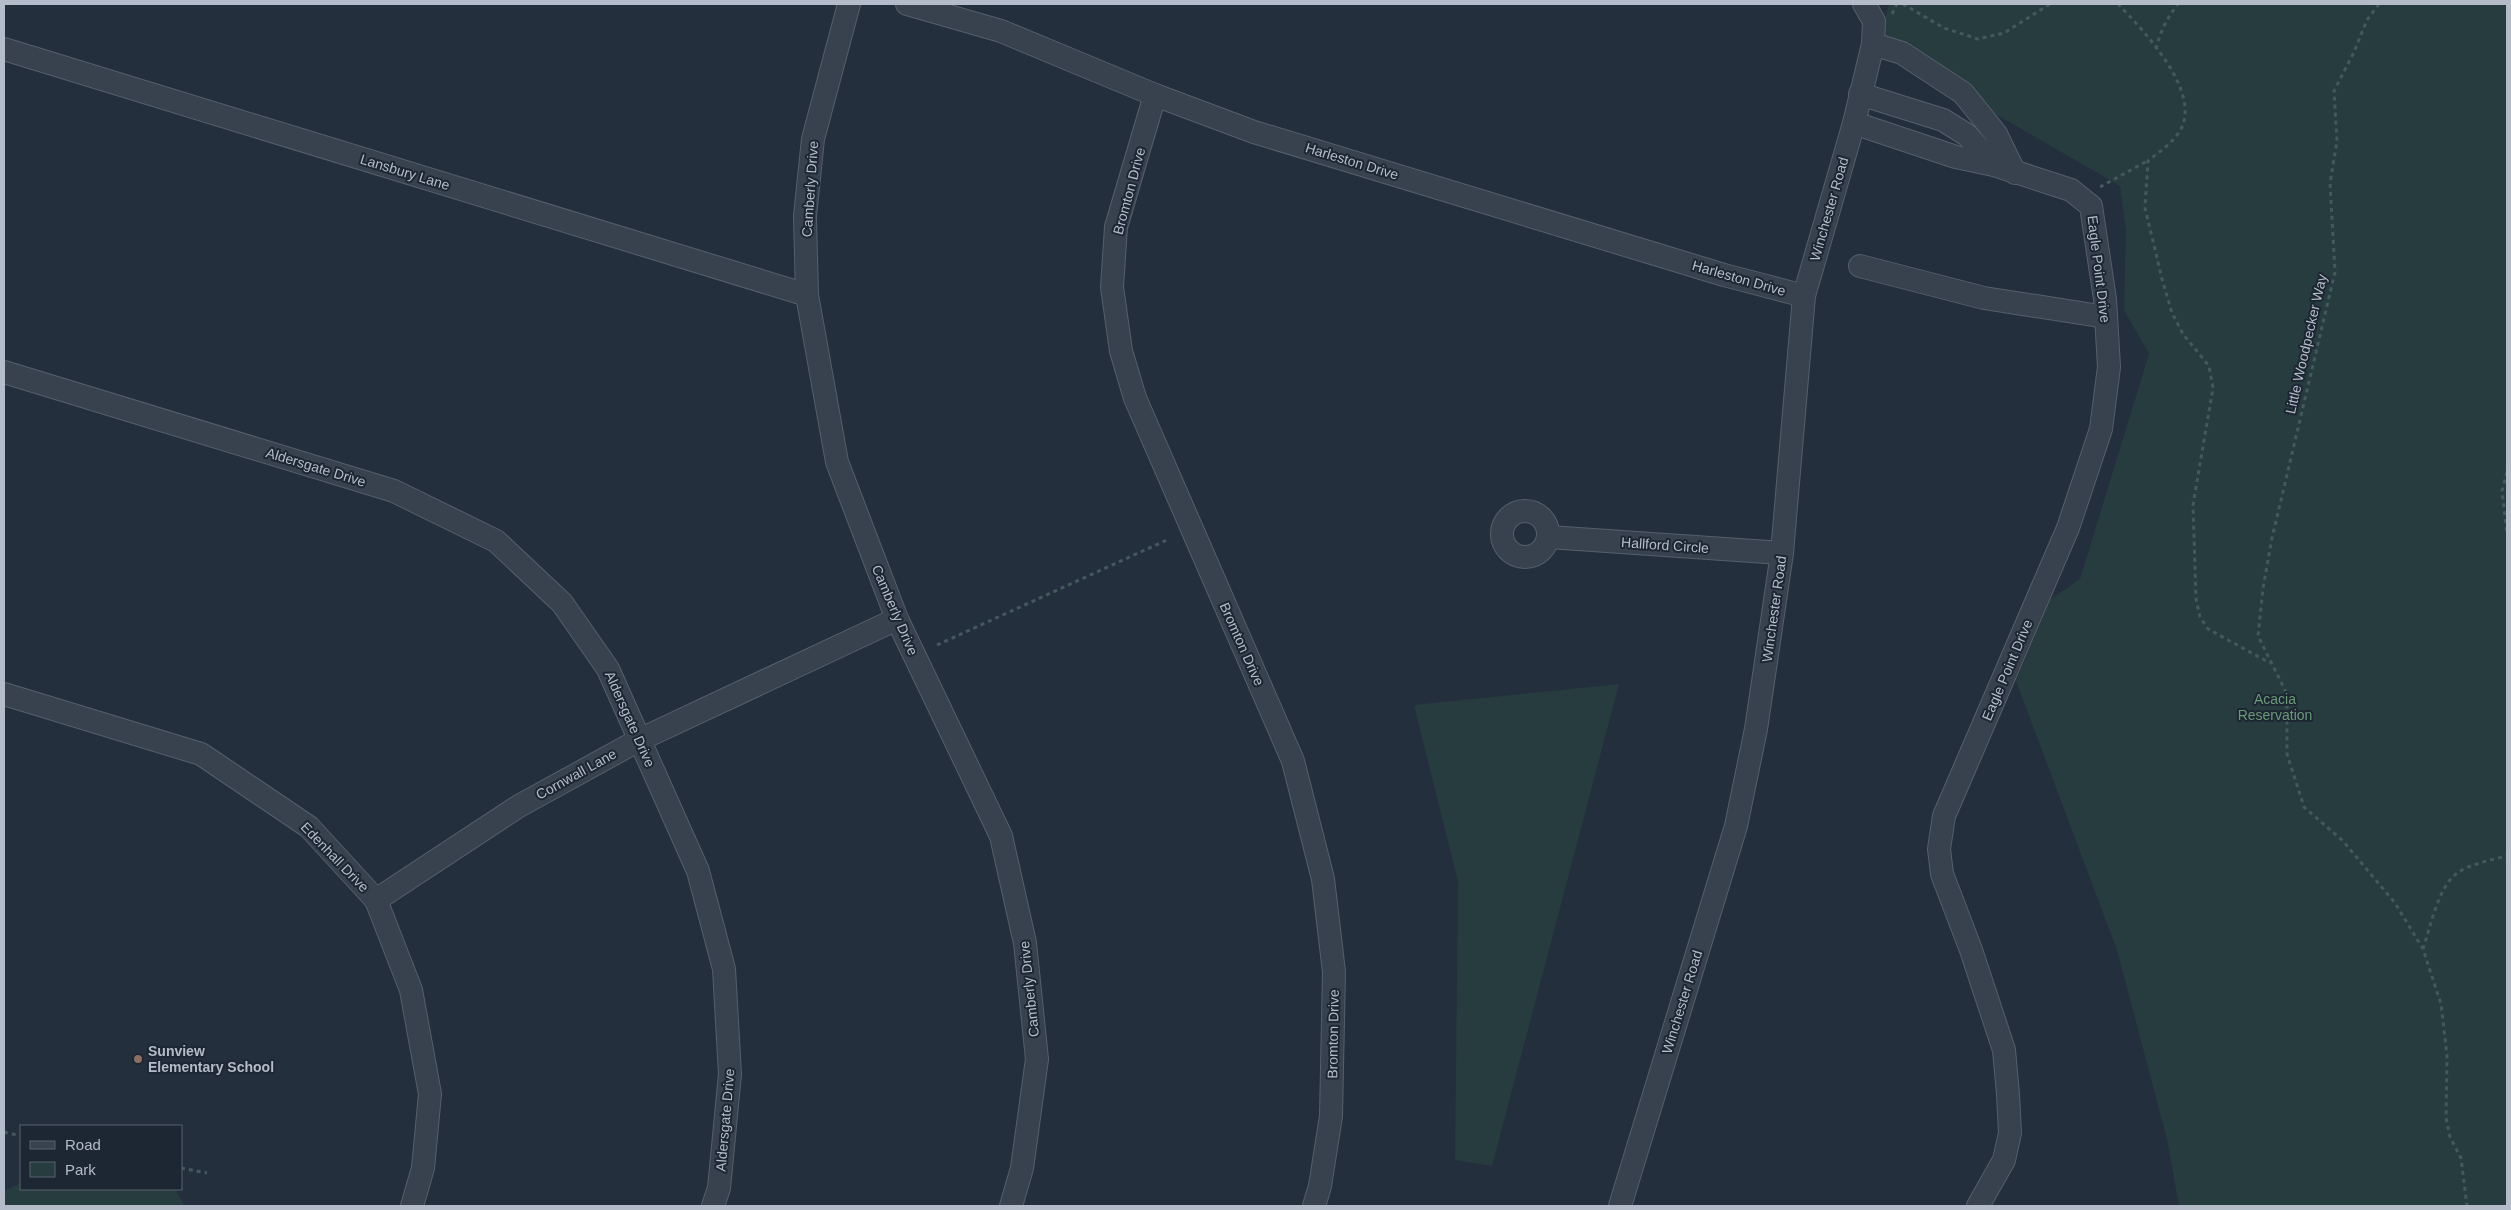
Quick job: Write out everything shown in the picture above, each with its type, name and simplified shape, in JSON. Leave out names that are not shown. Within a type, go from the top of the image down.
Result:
[{"type":"street","name":"Camberly Drive","points":[[849,4],[813,139],[805,216],[807,296],[837,462],[897,619],[1001,836],[1025,943],[1037,1059],[1022,1168],[1011,1206]]},
{"type":"street","name":"Harleston Drive","points":[[907,4],[1001,31],[1155,95],[1254,132],[1724,275],[1804,296]]},
{"type":"street","name":"Winchester Road","points":[[1620,1206],[1736,826],[1756,729],[1782,553],[1804,296],[1854,123],[1872,44],[1874,21],[1864,4]]},
{"type":"street","points":[[1872,44],[1902,53],[1963,93],[1996,134],[2015,172]]},
{"type":"street","name":"Lansbury Lane","points":[[4,49],[807,296]]},
{"type":"street","name":"Eagle Point Drive","points":[[1860,94],[1943,120],[1967,135],[1994,165]]},
{"type":"street","name":"Bromton Drive","points":[[1155,95],[1116,227],[1112,287],[1121,351],[1135,398],[1293,761],[1323,879],[1334,972],[1331,1116],[1320,1186],[1314,1206]]},
{"type":"street","name":"Eagle Point Drive","points":[[1854,123],[1956,157],[1994,165],[2071,190],[2083,199],[2091,206],[2106,317],[2109,367],[2101,429],[2068,528],[1944,816],[1940,840],[1942,874],[1971,950],[2004,1050],[2010,1133],[2004,1160],[1978,1206]]},
{"type":"street","points":[[1860,266],[1984,298],[2106,317]]},
{"type":"street","name":"Aldersgate Drive","points":[[4,372],[394,491],[496,541],[562,604],[608,669],[698,871],[724,969],[730,1074],[719,1188],[713,1206]]},
{"type":"street","name":"Hallford Circle","points":[[1549,537],[1782,553]]},
{"type":"street","name":"Cornwall Lane","points":[[376,900],[519,806],[639,740],[897,619]]},
{"type":"street","name":"Edenhall Drive","points":[[4,694],[201,754],[310,828],[376,900],[411,990],[430,1094],[423,1168],[412,1206]]},
{"type":"path","points":[[1903,4],[1944,28],[1978,39],[2004,33],[2050,4]]},
{"type":"path","points":[[2083,199],[2108,181],[2148,161],[2172,143],[2182,128],[2186,110],[2179,83],[2156,49],[2118,4]]},
{"type":"path","points":[[2156,49],[2162,29],[2178,4]]},
{"type":"path","name":"Little Woodpecker Way","points":[[2378,4],[2367,20],[2354,52],[2334,91],[2337,141],[2330,182],[2335,272],[2272,538],[2263,588],[2258,636],[2287,694],[2287,754],[2304,807],[2343,841],[2390,896],[2423,949],[2441,1004],[2447,1056],[2446,1118],[2450,1137],[2462,1158],[2467,1206]]},
{"type":"path","points":[[2148,161],[2145,208],[2164,288],[2172,313],[2182,334],[2209,366],[2213,388],[2193,505],[2196,599],[2200,617],[2208,629],[2270,663]]},
{"type":"path","points":[[2507,472],[2502,491],[2507,535]]},
{"type":"path","points":[[937,645],[1169,539]]},
{"type":"path","points":[[2423,949],[2440,897],[2455,874],[2483,862],[2507,856]]},
{"type":"path","points":[[4,1132],[20,1136]]},
{"type":"path","points":[[182,1168],[207,1173]]},
{"type":"green space","name":"Acacia Reservation","points":[[1889,4],[2507,4],[2507,1206],[2179,1206],[2167,1139],[2117,950],[2016,681],[2050,600],[2080,579],[2149,354],[2124,310],[2126,231],[2120,186],[1897,57],[1880,37]]},
{"type":"green space","points":[[1619,684],[1492,1166],[1455,1160],[1458,881],[1414,705]]},
{"type":"green space","points":[[20,1183],[20,1190],[176,1190],[185,1206],[4,1206],[4,1191]]},
{"type":"place","name":"Sunview Elementary School","points":[[138,1059]]}]
